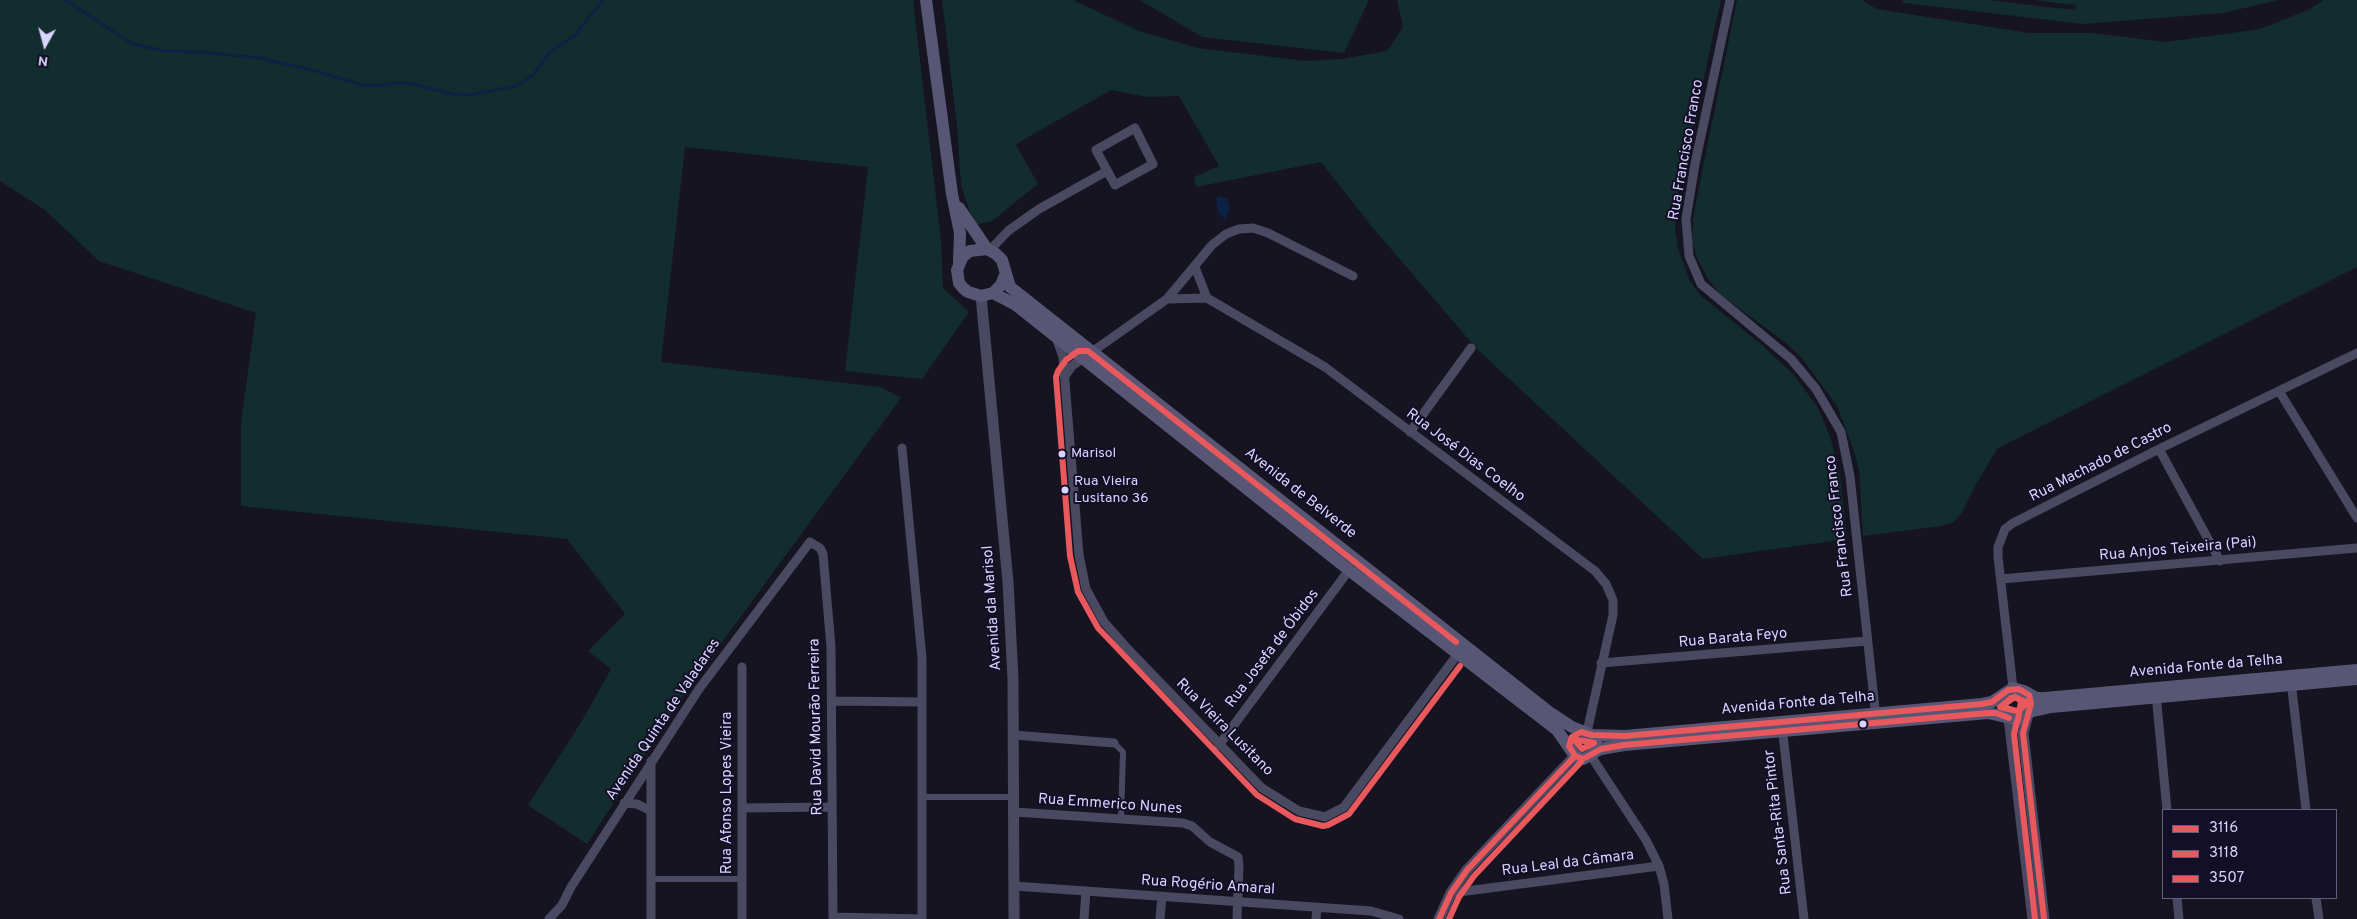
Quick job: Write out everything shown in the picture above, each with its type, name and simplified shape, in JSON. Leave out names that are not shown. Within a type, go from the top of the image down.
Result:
[{"type":"main road","points":[[926,0],[952,194],[960,233],[959,263]]},
{"type":"main road","name":"Avenida de Belverde","points":[[952,194],[961,212],[989,250],[1002,260],[1005,275],[1010,286],[1088,355],[1348,570],[1549,712],[1587,733]]},
{"type":"main road","points":[[959,263],[970,251],[989,250]]},
{"type":"main road","name":"Avenida de Belverde","points":[[959,263],[958,276],[963,288],[968,292],[987,294],[1016,305],[1056,338],[1088,355],[1461,649],[1557,730],[1572,751]]},
{"type":"main road","points":[[987,294],[1001,285],[1005,275]]},
{"type":"main road","name":"Avenida Fonte da Telha","points":[[2291,681],[2357,670]]},
{"type":"main road","name":"Avenida Fonte da Telha","points":[[1593,754],[1601,748],[1624,745],[1876,718],[1982,704],[1992,702],[2008,691],[2019,689],[2036,698],[2045,698],[2156,693],[2291,681],[2357,679]]},
{"type":"main road","points":[[2007,717],[2000,705],[2008,691]]},
{"type":"main road","name":"Avenida Fonte da Telha","points":[[1876,718],[1988,713],[2019,720],[2028,713],[2051,707],[2156,693]]},
{"type":"main road","points":[[2028,713],[2031,704],[2029,695]]},
{"type":"main road","name":"Avenida Fonte da Telha","points":[[1587,733],[1624,736],[1782,727]]},
{"type":"main road","points":[[1587,733],[1596,743],[1593,754],[1583,759],[1572,751],[1572,737],[1587,733]]},
{"type":"street","name":"Rua Francisco Franco","points":[[1730,0],[1695,164],[1686,219],[1689,256],[1700,284],[1791,359],[1816,389],[1841,432],[1850,476],[1876,718]]},
{"type":"street","points":[[1135,128],[1153,164],[1115,185],[1107,171],[1096,150],[1135,128]]},
{"type":"street","points":[[989,250],[1008,231],[1039,210],[1107,171]]},
{"type":"street","points":[[1065,376],[1072,366],[1167,299],[1212,245],[1226,234],[1253,228],[1268,233],[1352,276]]},
{"type":"street","points":[[1167,299],[1207,298],[1195,267]]},
{"type":"street","name":"Avenida da Marisol","points":[[987,294],[1008,582],[1014,735],[1014,919]]},
{"type":"street","name":"Rua José Dias Coelho","points":[[1207,298],[1325,367],[1596,571],[1606,584],[1613,600],[1613,615],[1587,733]]},
{"type":"street","name":"Rua Vieira Lusitano","points":[[1056,338],[1063,357],[1079,555],[1086,589],[1104,622],[1262,788],[1299,811],[1324,817],[1344,806],[1461,649]]},
{"type":"street","points":[[1410,432],[1470,348]]},
{"type":"street","name":"Rua Machado de Castro","points":[[2008,691],[1998,547],[2001,537],[2013,523],[2159,449],[2357,353]]},
{"type":"street","points":[[2279,390],[2357,518]]},
{"type":"street","points":[[833,918],[922,919],[921,631],[902,448]]},
{"type":"street","points":[[2159,449],[2220,561]]},
{"type":"street","name":"Rua David Mourão Ferreira","points":[[810,542],[820,548],[823,554],[831,647],[833,918]]},
{"type":"street","name":"Avenida Quinta de Valadares","points":[[549,919],[562,905],[571,887],[698,689],[810,542]]},
{"type":"street","name":"Rua Anjos Teixeira (Pai)","points":[[2001,579],[2357,548]]},
{"type":"street","name":"Rua Josefa de Óbidos","points":[[1219,744],[1348,570]]},
{"type":"street","name":"Rua Barata Feyo","points":[[1601,663],[1867,641]]},
{"type":"street","name":"Rua Afonso Lopes Vieira","points":[[742,666],[742,919]]},
{"type":"street","points":[[2291,681],[2306,809]]},
{"type":"street","points":[[2156,693],[2167,809]]},
{"type":"street","points":[[832,701],[922,702]]},
{"type":"street","points":[[2028,713],[2023,733],[2044,919]]},
{"type":"street","points":[[2007,717],[2033,919]]},
{"type":"street","name":"Rua Santa-Rita Pintor","points":[[1782,727],[1804,919]]},
{"type":"street","points":[[1014,735],[1114,742],[1123,752],[1121,818]]},
{"type":"street","points":[[1438,919],[1451,893],[1467,870],[1572,751]]},
{"type":"street","points":[[1593,754],[1646,840],[1659,866],[1664,884],[1668,919]]},
{"type":"street","points":[[651,919],[652,760]]},
{"type":"street","points":[[922,797],[1014,797]]},
{"type":"street","points":[[624,803],[637,804],[651,811]]},
{"type":"street","points":[[742,808],[832,807]]},
{"type":"street","name":"Rua Emmerico Nunes","points":[[1014,812],[1188,824],[1210,842],[1235,854],[1239,866],[1238,902]]},
{"type":"street","name":"Rua Leal da Câmara","points":[[1451,893],[1659,866]]},
{"type":"street","points":[[651,879],[742,879]]},
{"type":"street","name":"Rua Rogério Amaral","points":[[1014,886],[1380,912],[1399,919]]},
{"type":"street","points":[[1084,919],[1086,891]]},
{"type":"street","points":[[1160,919],[1162,896]]},
{"type":"street","points":[[2177,899],[2179,919]]},
{"type":"street","points":[[2316,899],[2319,919]]},
{"type":"street","points":[[1237,919],[1238,902]]},
{"type":"street","points":[[561,919],[562,905]]},
{"type":"street","points":[[1316,919],[1317,907]]},
{"type":"green space","points":[[0,0],[913,0],[941,241],[943,288],[969,312],[922,379],[845,371],[868,167],[685,147],[661,362],[881,387],[901,398],[698,675],[688,674],[683,681],[686,691],[587,844],[528,805],[583,719],[611,669],[588,651],[625,614],[567,539],[241,506],[241,422],[256,313],[99,261],[45,210],[0,181]]},
{"type":"green space","points":[[942,0],[1073,0],[1139,31],[1198,48],[1306,61],[1342,59],[1387,51],[1403,27],[1397,0],[1721,0],[1677,199],[1675,229],[1678,248],[1689,279],[1700,295],[1762,345],[1794,375],[1818,408],[1830,436],[1840,476],[1847,539],[1703,559],[1477,349],[1373,228],[1321,162],[1196,187],[1194,177],[1219,166],[1179,96],[1147,97],[1111,90],[1023,140],[1016,145],[1038,184],[992,221],[977,224],[970,212],[961,185],[957,126]]},
{"type":"green space","points":[[1140,0],[1369,0],[1344,53],[1202,37]]},
{"type":"green space","points":[[1737,0],[1862,0],[1877,9],[2029,33],[2092,33],[2166,42],[2260,29],[2310,9],[2323,0],[2357,0],[2357,267],[1998,448],[1976,484],[1961,514],[1954,522],[1941,526],[1863,536],[1859,471],[1854,451],[1837,406],[1801,357],[1786,343],[1720,294],[1708,279],[1697,258],[1692,242],[1693,219]]},
{"type":"green space","points":[[1902,0],[1988,0],[2075,10],[2076,5],[2033,0],[2279,0],[2223,13],[2083,24],[1904,3]]},
{"type":"water","points":[[1218,196],[1227,198],[1230,207],[1226,220],[1218,213],[1216,200]]},
{"type":"waterway","points":[[65,0],[133,44],[165,51],[201,52],[260,58],[316,71],[359,84],[377,86],[397,83],[413,84],[453,94],[469,95],[516,86],[533,75],[549,53],[575,35],[603,0]]},
{"type":"transit line","name":"3507","points":[[1456,642],[1088,351],[1078,351],[1066,360],[1058,371],[1056,377],[1070,556],[1078,592],[1098,628],[1257,795],[1295,819],[1323,826],[1349,814],[1460,666]]},
{"type":"transit line","name":"3116","points":[[2009,718],[1996,713],[1988,713],[1624,745],[1601,749],[1583,759],[1575,756],[1569,746],[1572,737],[1581,732],[1592,735],[1625,736],[1982,704],[1992,702],[2008,690],[2019,689],[2029,695],[2031,704],[2023,733],[2044,919]]},
{"type":"transit line","name":"3507","points":[[2015,697],[2028,703],[2017,711],[2000,707],[2015,697]]},
{"type":"transit line","name":"3118","points":[[2012,710],[2002,706],[2011,698],[2017,698],[2021,701],[2018,720]]},
{"type":"transit line","name":"3118","points":[[2017,721],[2014,734],[2035,919]]},
{"type":"transit line","name":"3507","points":[[1572,737],[1579,740],[1594,743],[1582,749],[1572,737]]},
{"type":"transit line","name":"3116","points":[[1439,919],[1451,893],[1467,870],[1575,756]]},
{"type":"transit line","name":"3118","points":[[1449,919],[1459,897],[1474,876],[1581,762]]},
{"type":"place","name":"Marisol","points":[[1062,454]]},
{"type":"place","name":"Rua Vieira Lusitano 36","points":[[1065,490]]}]
